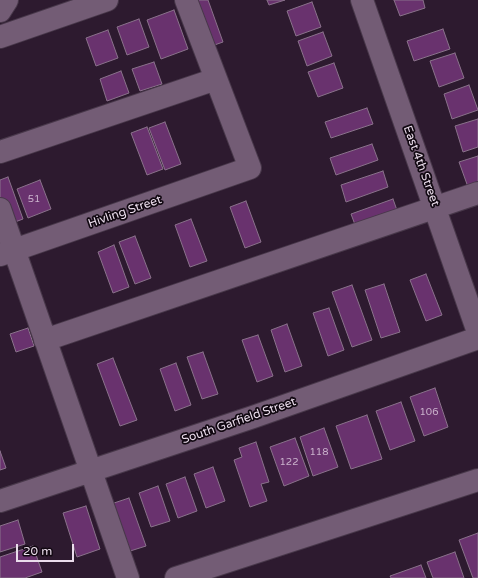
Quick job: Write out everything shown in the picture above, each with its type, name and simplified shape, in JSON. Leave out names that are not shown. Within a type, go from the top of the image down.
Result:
[{"type":"street","points":[[0,11],[7,0]]},
{"type":"street","points":[[0,37],[107,0]]},
{"type":"street","points":[[0,152],[216,79],[186,0]]},
{"type":"street","name":"East 4th Street","points":[[362,0],[478,332]]},
{"type":"street","name":"Hivling Street","points":[[7,253],[250,168],[216,79]]},
{"type":"street","points":[[45,340],[478,193]]},
{"type":"street","points":[[0,209],[7,253],[45,340],[128,578]]},
{"type":"street","name":"South Garfield Street","points":[[0,501],[260,414],[478,338]]},
{"type":"street","points":[[176,578],[478,480]]},
{"type":"building","points":[[189,0],[208,0],[223,42],[206,48]]},
{"type":"building","points":[[267,0],[285,0],[269,5]]},
{"type":"building","points":[[394,0],[423,0],[425,8],[400,16]]},
{"type":"building","points":[[312,2],[321,27],[296,36],[287,11]]},
{"type":"building","points":[[174,10],[188,49],[161,59],[147,20]]},
{"type":"building","points":[[139,19],[149,47],[127,55],[117,27]]},
{"type":"building","points":[[443,29],[450,49],[414,61],[407,41]]},
{"type":"building","points":[[108,30],[118,58],[96,66],[86,38]]},
{"type":"building","points":[[323,32],[332,56],[307,66],[298,41]]},
{"type":"building","points":[[455,53],[464,78],[439,87],[430,61]]},
{"type":"building","points":[[154,62],[162,84],[140,91],[132,69]]},
{"type":"building","points":[[334,63],[343,88],[318,97],[308,72]]},
{"type":"building","points":[[121,71],[129,93],[107,101],[100,79]]},
{"type":"building","points":[[469,85],[478,110],[452,119],[444,94]]},
{"type":"building","points":[[367,108],[373,124],[331,138],[325,122]]},
{"type":"building","points":[[478,119],[478,147],[463,152],[455,126]]},
{"type":"building","points":[[165,122],[181,164],[165,170],[149,128]]},
{"type":"building","points":[[147,127],[163,169],[147,175],[131,133]]},
{"type":"building","points":[[372,144],[378,160],[336,175],[330,158]]},
{"type":"building","points":[[478,156],[478,184],[468,187],[459,162]]},
{"type":"building","points":[[383,171],[388,187],[346,202],[341,185]]},
{"type":"building","points":[[8,177],[23,219],[7,225],[0,205],[0,180]]},
{"type":"building","points":[[40,180],[51,209],[28,218],[17,189]]},
{"type":"building","points":[[393,199],[399,216],[357,230],[351,214]]},
{"type":"building","points":[[246,201],[261,242],[245,248],[230,207]]},
{"type":"building","points":[[191,219],[207,261],[190,267],[175,225]]},
{"type":"building","points":[[135,236],[151,278],[135,284],[119,242]]},
{"type":"building","points":[[114,245],[129,287],[113,293],[98,252]]},
{"type":"building","points":[[426,274],[442,315],[426,321],[410,280]]},
{"type":"building","points":[[384,284],[400,332],[381,338],[365,290]]},
{"type":"building","points":[[352,285],[372,340],[352,347],[332,292]]},
{"type":"building","points":[[329,308],[344,350],[328,356],[313,313]]},
{"type":"building","points":[[287,324],[302,366],[285,372],[271,330]]},
{"type":"building","points":[[28,328],[34,346],[16,352],[10,334]]},
{"type":"building","points":[[258,335],[273,376],[257,382],[242,340]]},
{"type":"building","points":[[203,352],[218,394],[202,399],[187,357]]},
{"type":"building","points":[[113,358],[137,420],[120,426],[97,364]]},
{"type":"building","points":[[176,363],[191,405],[175,411],[160,369]]},
{"type":"building","points":[[435,388],[448,427],[424,436],[410,397]]},
{"type":"building","points":[[401,402],[415,441],[390,450],[376,411]]},
{"type":"building","points":[[367,415],[382,459],[351,469],[336,426]]},
{"type":"building","points":[[324,428],[338,467],[313,476],[300,437]]},
{"type":"building","points":[[295,438],[309,476],[284,486],[270,447]]},
{"type":"building","points":[[256,442],[269,482],[261,484],[267,501],[250,507],[234,460],[242,457],[239,448]]},
{"type":"building","points":[[0,451],[6,468],[0,470]]},
{"type":"building","points":[[213,467],[225,501],[206,508],[194,474]]},
{"type":"building","points":[[185,477],[197,511],[178,518],[166,484]]},
{"type":"building","points":[[158,486],[170,521],[151,527],[139,493]]},
{"type":"building","points":[[129,498],[146,546],[127,552],[111,504]]},
{"type":"building","points":[[86,506],[100,549],[77,557],[63,513]]},
{"type":"building","points":[[18,520],[25,544],[0,552],[0,526]]},
{"type":"building","points":[[478,533],[478,578],[473,578],[459,540]]},
{"type":"building","points":[[33,546],[42,572],[25,578],[0,578],[0,557]]},
{"type":"building","points":[[455,552],[464,578],[433,578],[427,562]]},
{"type":"building","points":[[421,565],[426,578],[391,578],[390,576]]}]
